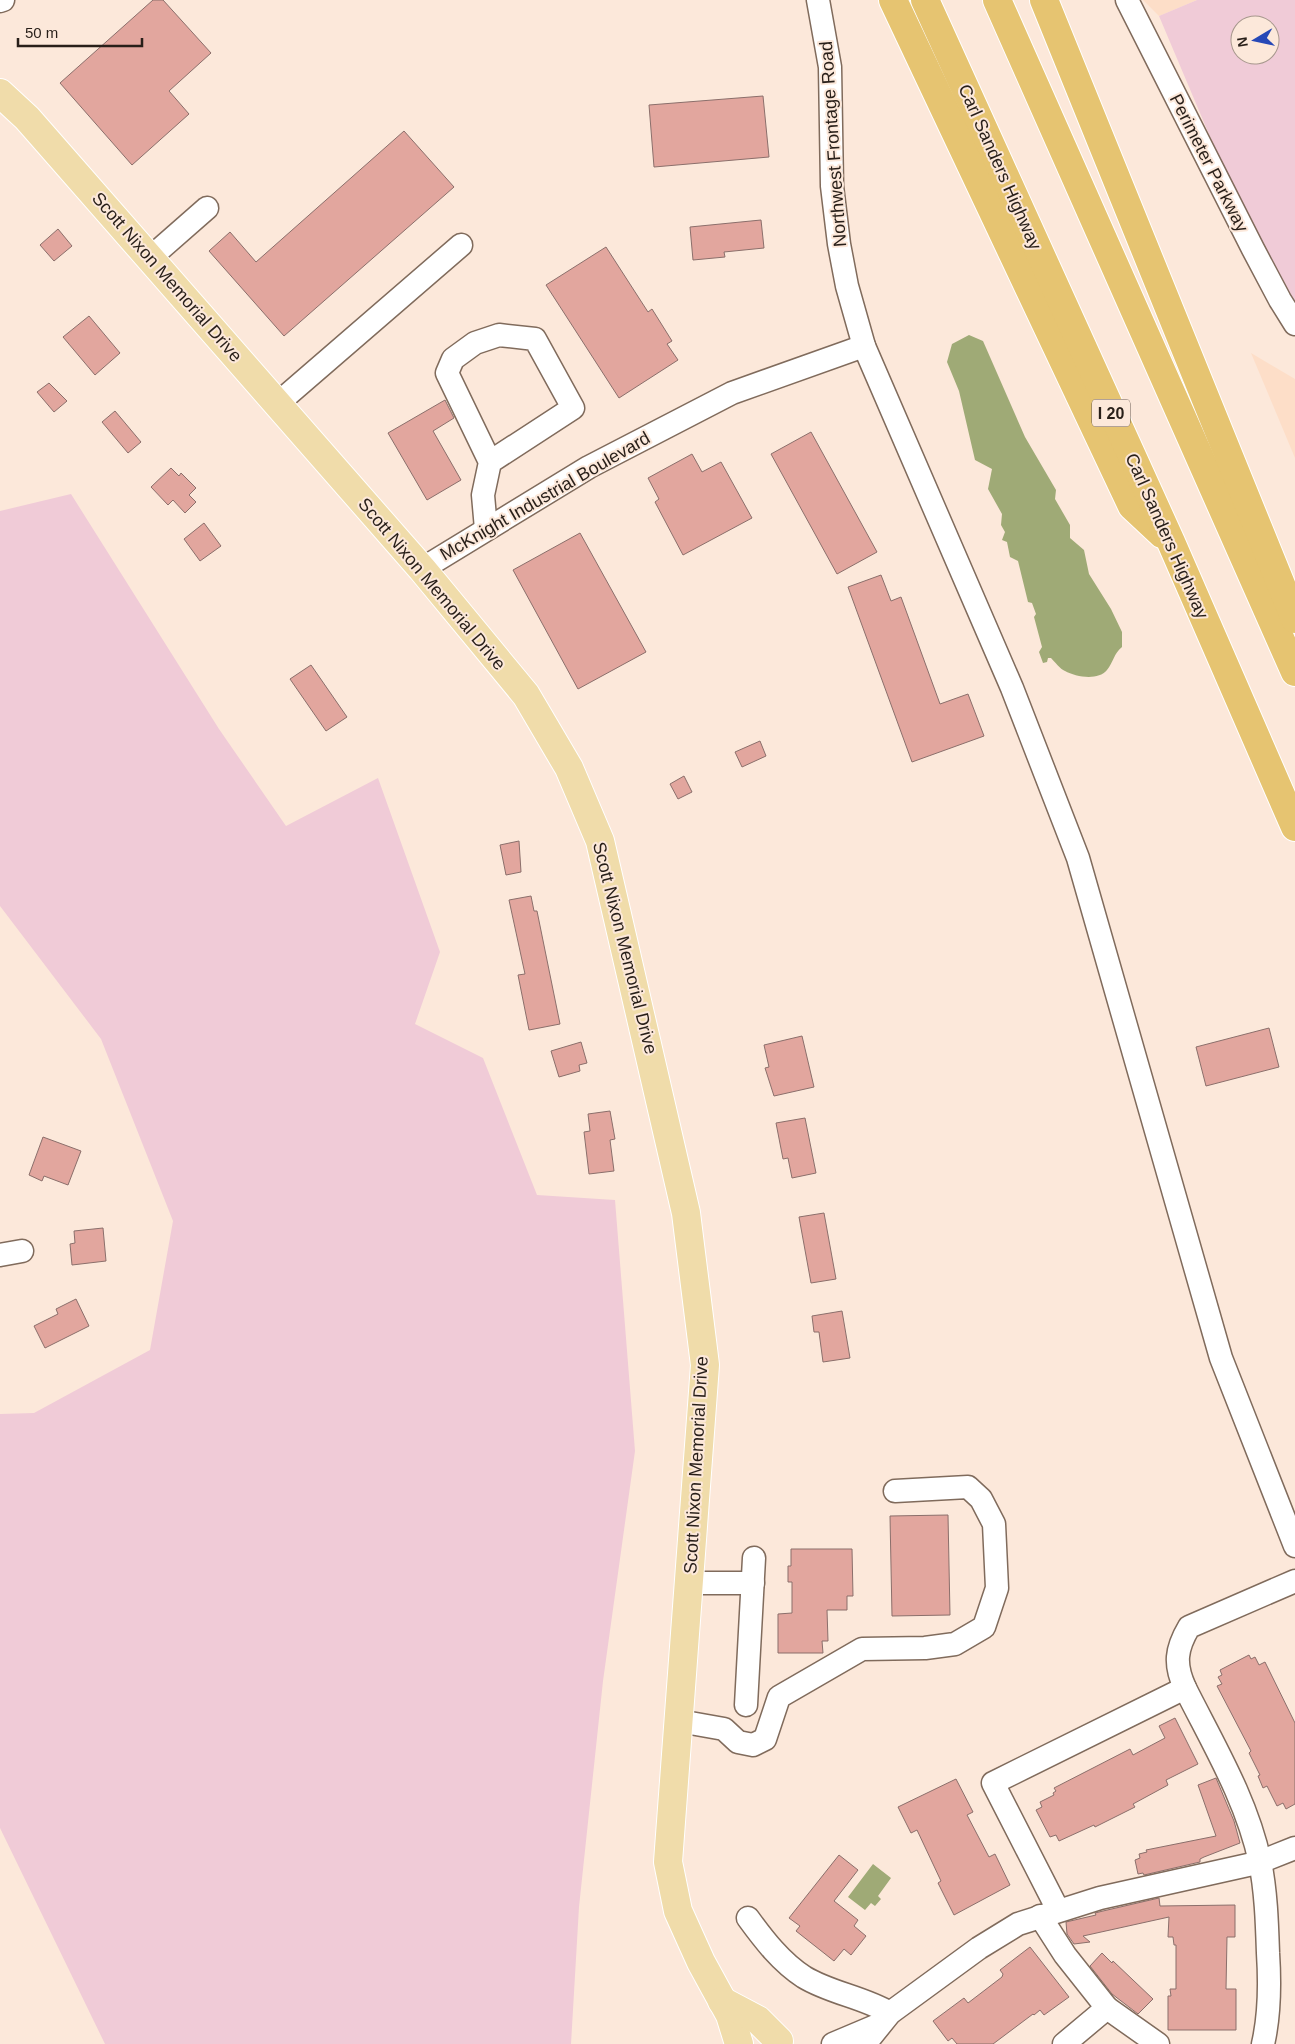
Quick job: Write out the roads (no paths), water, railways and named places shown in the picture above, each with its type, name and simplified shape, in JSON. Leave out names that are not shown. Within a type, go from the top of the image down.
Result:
[{"type":"highway","points":[[893,0],[1132,506],[1171,542]]},
{"type":"highway","name":"Carl Sanders Highway","points":[[925,0],[1171,542],[1295,826]]},
{"type":"highway","points":[[997,0],[1295,672]]},
{"type":"highway","points":[[1044,0],[1295,619]]},
{"type":"main road","name":"Scott Nixon Memorial Drive","points":[[0,93],[27,118],[422,569],[526,696],[569,768],[600,841],[686,1213],[706,1364],[668,1862],[678,1911],[701,1962],[730,2015],[739,2044]]},
{"type":"main road","points":[[722,2001],[758,2020],[780,2043]]},
{"type":"street","name":"Northwest Frontage Road","points":[[818,0],[830,67],[832,186],[839,244],[847,286],[864,346],[1012,688],[1078,858],[1221,1358],[1295,1546]]},
{"type":"street","name":"Perimeter Parkway","points":[[1127,0],[1257,258],[1295,324]]},
{"type":"street","points":[[150,258],[207,208]]},
{"type":"street","points":[[277,404],[461,245]]},
{"type":"street","points":[[486,530],[482,495],[490,462],[447,373],[453,359],[475,343],[499,335],[536,338],[573,408],[490,462]]},
{"type":"street","name":"McKnight Industrial Boulevard","points":[[422,569],[589,467],[732,393],[864,346]]},
{"type":"street","points":[[724,1730],[746,1705],[779,1697],[862,1649],[925,1648],[955,1644],[984,1627],[997,1588],[994,1524],[981,1499],[968,1487],[895,1491]]},
{"type":"street","points":[[746,1705],[754,1558]]},
{"type":"street","points":[[1263,2044],[1268,2024],[1270,1993],[1260,1862],[1243,1808],[1228,1771],[1184,1688],[1178,1672],[1178,1655],[1182,1640],[1189,1627],[1295,1581]]},
{"type":"street","points":[[690,1582],[752,1583]]},
{"type":"street","points":[[1158,2044],[1107,2008],[1065,1955],[1049,1913],[992,1783],[1184,1688]]},
{"type":"street","points":[[679,1721],[724,1730],[738,1742],[753,1745],[765,1739],[779,1697]]},
{"type":"street","points":[[833,2044],[884,2019],[979,1948],[1018,1924],[1049,1913],[1260,1862],[1295,1848]]},
{"type":"street","points":[[748,1918],[766,1942],[805,1977],[871,2002],[884,2019]]},
{"type":"street","points":[[1064,2044],[1107,2008]]},
{"type":"street","points":[[865,2044],[884,2019]]}]
